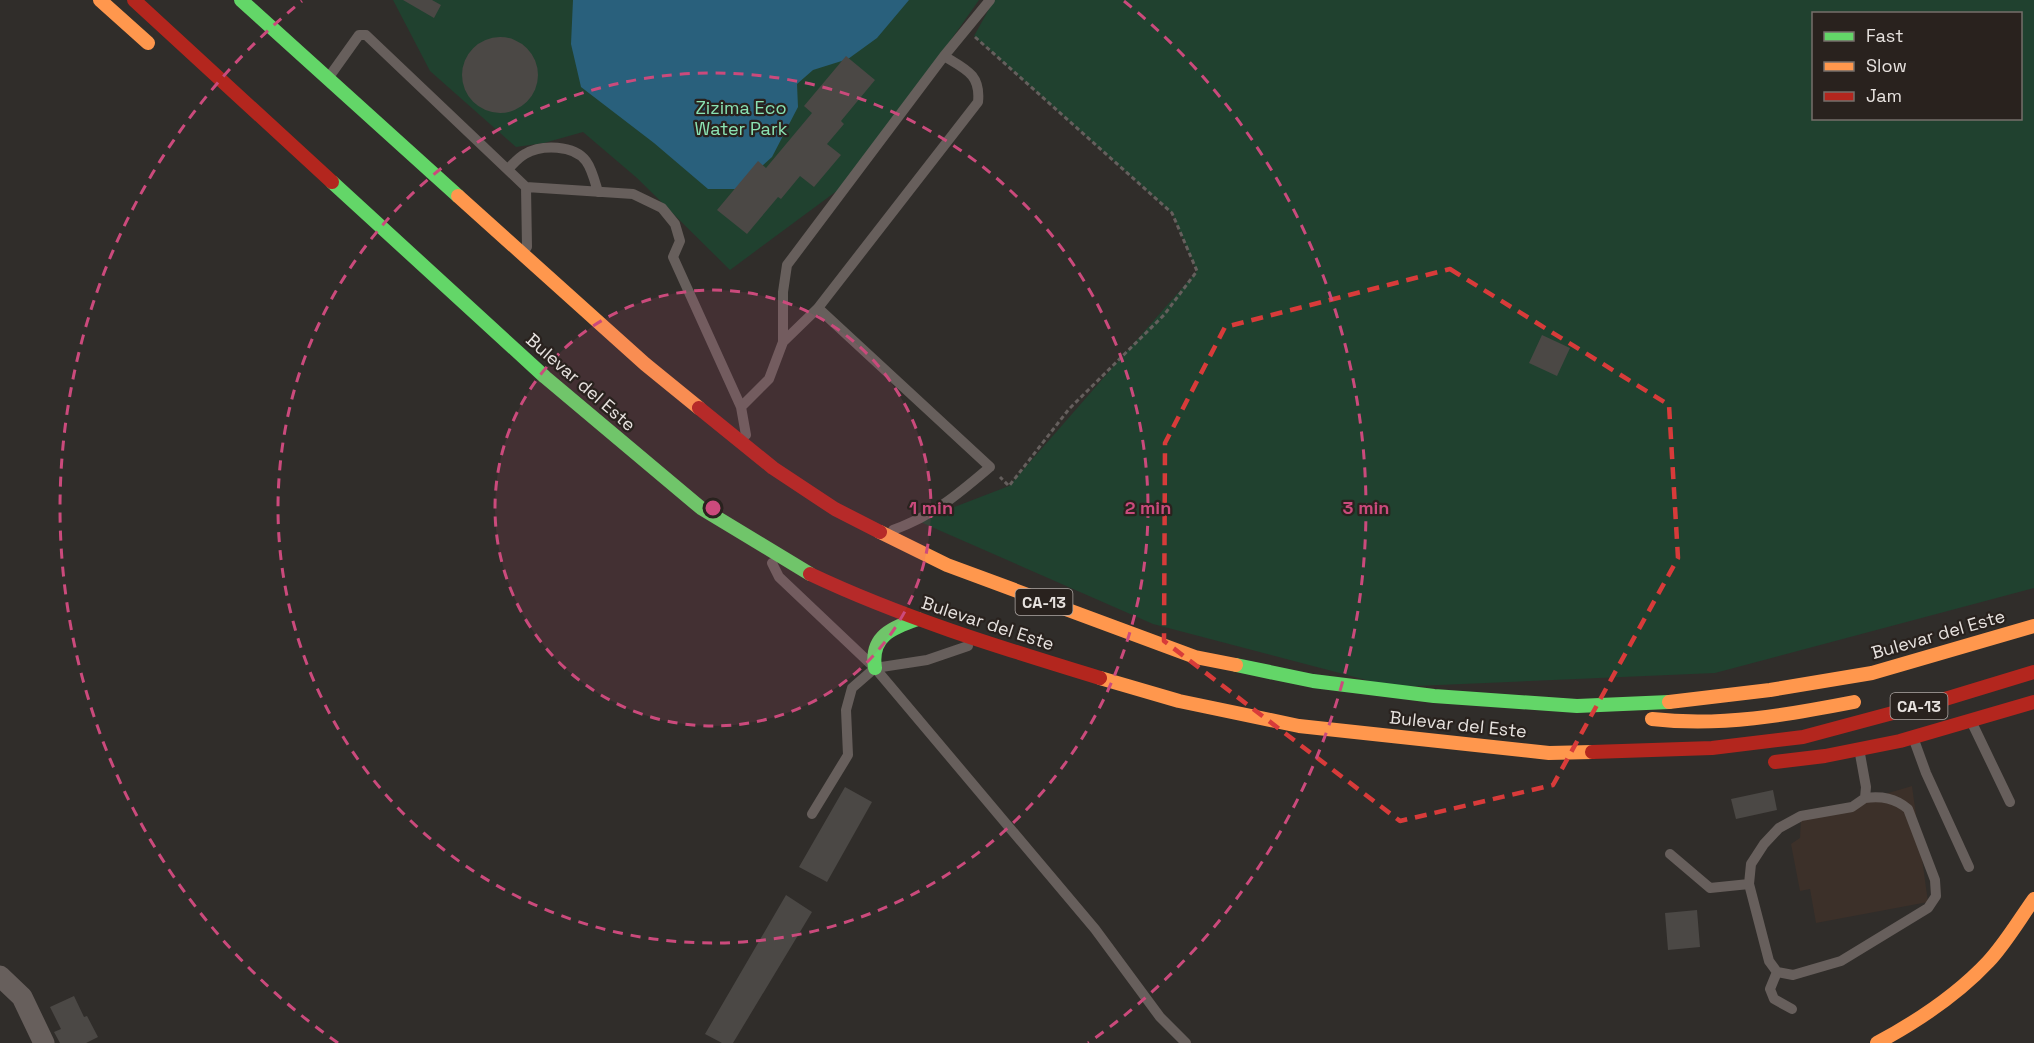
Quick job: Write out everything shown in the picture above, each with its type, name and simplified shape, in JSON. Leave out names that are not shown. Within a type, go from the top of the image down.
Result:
[{"type":"main road","points":[[100,0],[162,56]]},
{"type":"main road","name":"Bulevar del Este","points":[[134,0],[544,377],[700,508],[803,571],[856,596],[980,642],[1179,701],[1299,726],[1549,753],[1712,748],[1803,736],[1945,699],[2034,672]]},
{"type":"main road","name":"Bulevar del Este","points":[[241,0],[645,364],[748,449],[834,509],[957,569],[1195,657],[1313,681],[1434,696],[1577,706],[1681,701],[1770,690],[1872,673],[2034,626]]},
{"type":"main road","points":[[467,323],[544,377]]},
{"type":"main road","points":[[875,668],[873,650],[886,632],[918,619]]},
{"type":"main road","points":[[1577,706],[1666,722],[1718,722],[1786,714],[1863,700]]},
{"type":"main road","points":[[1756,764],[1799,760],[1912,737],[1972,722],[2034,702]]},
{"type":"main road","points":[[1549,753],[1648,763]]},
{"type":"main road","points":[[1877,1043],[1916,1022],[1953,994],[1989,961],[2034,899]]},
{"type":"street","points":[[0,976],[22,997],[44,1043]]},
{"type":"lane","points":[[741,407],[769,380],[783,342],[783,292],[787,265],[944,56],[990,0]]},
{"type":"lane","points":[[329,78],[359,35],[366,35],[526,187],[633,194],[662,208],[675,224],[680,241],[673,256],[741,407],[748,449]]},
{"type":"lane","points":[[783,342],[818,308],[978,102],[980,91],[974,75],[944,56]]},
{"type":"lane","points":[[508,169],[526,153],[552,147],[575,152],[586,161],[598,192]]},
{"type":"lane","points":[[526,187],[527,256]]},
{"type":"lane","points":[[818,308],[990,467],[933,513],[883,534]]},
{"type":"lane","points":[[764,548],[779,577],[875,668],[1095,929],[1160,1017],[1186,1043]]},
{"type":"lane","points":[[812,814],[848,755],[846,710],[852,688],[875,668],[927,660],[980,642]]},
{"type":"lane","points":[[1972,722],[2010,802]]},
{"type":"lane","points":[[1912,737],[1969,867]]},
{"type":"lane","points":[[1858,749],[1866,787],[1865,798]]},
{"type":"lane","points":[[1880,796],[1899,802],[1908,809],[1935,880],[1936,896],[1928,908],[1841,961],[1793,975],[1777,972],[1769,961],[1749,884],[1750,864],[1779,828],[1801,816],[1852,807],[1865,798],[1880,796]]},
{"type":"lane","points":[[1670,854],[1710,888],[1749,884]]},
{"type":"lane","points":[[1777,972],[1770,989],[1774,999],[1792,1009]]},
{"type":"path","points":[[974,36],[1172,213],[1197,271],[1164,315],[1069,408],[1009,486],[990,467]]},
{"type":"highlighted area","points":[[1450,269],[1669,405],[1678,558],[1553,785],[1400,821],[1164,641],[1165,443],[1225,327]]},
{"type":"shaded area","points":[[1912,786],[1928,902],[1816,923],[1810,889],[1800,891],[1791,844],[1800,838],[1801,819]]},
{"type":"green space","name":"Zizima Eco Water Park","points":[[393,0],[979,0],[853,179],[730,270],[637,178],[583,132],[544,143],[516,147],[430,71]]},
{"type":"green space","points":[[994,0],[2034,0],[2034,588],[1715,673],[1393,687],[1153,624],[918,521],[1009,486],[1197,271],[1172,213],[974,36]]},
{"type":"water","points":[[573,0],[909,0],[877,38],[848,59],[813,70],[797,84],[798,107],[772,157],[736,189],[708,189],[654,143],[581,87],[571,44]]},
{"type":"building","points":[[403,0],[432,0],[441,5],[434,18]]},
{"type":"building","points":[[500,37],[514,40],[527,48],[535,61],[538,75],[535,89],[527,102],[514,110],[500,113],[486,110],[473,102],[465,89],[462,75],[465,61],[473,48],[486,40]]},
{"type":"building","points":[[846,56],[875,80],[841,121],[844,124],[827,144],[841,155],[814,187],[800,176],[781,199],[778,197],[747,234],[717,210],[758,161],[766,168],[812,113],[804,106]]},
{"type":"building","points":[[1542,335],[1570,348],[1557,376],[1529,363]]},
{"type":"building","points":[[845,787],[872,802],[827,882],[799,867]]},
{"type":"building","points":[[1773,790],[1777,810],[1736,819],[1731,799]]},
{"type":"building","points":[[786,895],[812,912],[733,1043],[722,1043],[705,1034]]},
{"type":"building","points":[[1697,910],[1700,947],[1668,950],[1665,913]]},
{"type":"building","points":[[74,996],[84,1017],[87,1016],[98,1037],[86,1043],[60,1043],[54,1032],[61,1029],[50,1007]]},
{"type":"traffic: fast","points":[[241,0],[458,196]]},
{"type":"traffic: fast","points":[[332,182],[545,377],[701,508],[810,574]]},
{"type":"traffic: fast","points":[[875,668],[876,648],[885,635],[918,619]]},
{"type":"traffic: fast","points":[[1236,665],[1313,681],[1434,696],[1577,706],[1669,702]]},
{"type":"traffic: slow","points":[[100,0],[148,43]]},
{"type":"traffic: slow","points":[[458,196],[645,364],[699,408]]},
{"type":"traffic: slow","points":[[880,532],[947,565],[1195,657],[1236,665]]},
{"type":"traffic: slow","points":[[1669,702],[1770,690],[1872,673],[2034,626]]},
{"type":"traffic: slow","points":[[1100,678],[1179,701],[1299,726],[1549,753],[1592,752]]},
{"type":"traffic: slow","points":[[1652,719],[1729,721],[1854,702]]},
{"type":"traffic: slow","points":[[1877,1043],[1936,1007],[1963,986],[2000,948],[2034,899]]},
{"type":"traffic: jam","points":[[134,0],[332,182]]},
{"type":"traffic: jam","points":[[699,408],[773,468],[835,509],[880,532]]},
{"type":"traffic: jam","points":[[810,574],[917,618],[990,644],[1100,678]]},
{"type":"traffic: jam","points":[[1592,752],[1712,748],[1803,737],[1945,699],[2034,672]]},
{"type":"traffic: jam","points":[[1775,762],[1825,756],[1900,741],[2034,702]]}]
